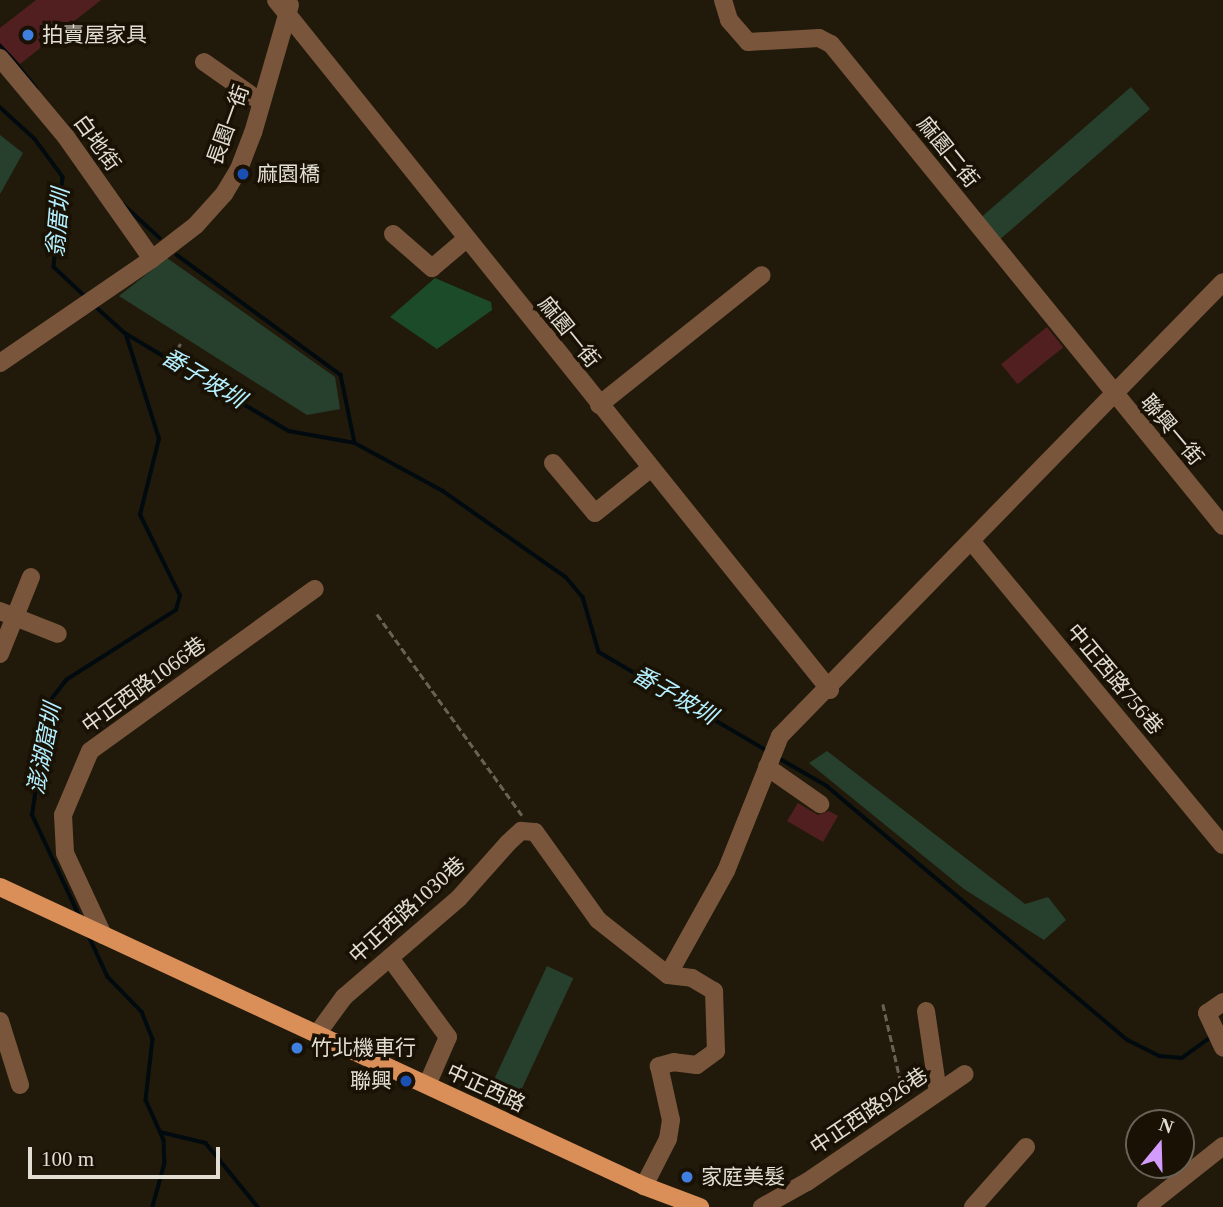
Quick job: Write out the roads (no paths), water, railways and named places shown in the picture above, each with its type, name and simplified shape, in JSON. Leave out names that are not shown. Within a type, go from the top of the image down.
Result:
[{"type":"main road","name":"中正西路","points":[[0,887],[644,1186],[695,1206]]},
{"type":"street","name":"麻園二街","points":[[723,0],[729,20],[748,42],[819,38],[831,44],[1113,396]]},
{"type":"street","name":"長園一街","points":[[0,363],[152,260],[196,225],[224,194],[239,169],[261,102],[285,4]]},
{"type":"street","name":"麻園一街","points":[[285,4],[465,240],[830,690]]},
{"type":"street","name":"白地街","points":[[0,58],[66,137],[152,260]]},
{"type":"street","points":[[204,62],[261,102]]},
{"type":"street","points":[[393,234],[432,268],[465,240]]},
{"type":"street","points":[[599,405],[762,275]]},
{"type":"street","points":[[644,1186],[668,1139],[671,1120],[659,1066],[674,1062],[697,1065],[716,1051],[713,991],[692,978],[668,975],[726,871],[774,746],[1223,282]]},
{"type":"street","name":"聯興一街","points":[[1113,396],[1223,526]]},
{"type":"street","points":[[553,463],[594,513],[650,468]]},
{"type":"street","name":"中正西路756巷","points":[[972,542],[1223,845]]},
{"type":"street","points":[[0,654],[7,614],[31,577]]},
{"type":"street","name":"中正西路1066巷","points":[[103,934],[65,853],[63,815],[90,751],[315,589]]},
{"type":"street","points":[[7,614],[58,634]]},
{"type":"street","points":[[767,766],[820,804]]},
{"type":"street","name":"中正西路1030巷","points":[[317,1034],[344,997],[459,898],[521,831],[535,832],[598,920],[668,975]]},
{"type":"street","points":[[390,958],[447,1037],[427,1085]]},
{"type":"street","points":[[1223,1002],[1207,1013],[1223,1047]]},
{"type":"street","points":[[926,1011],[937,1092]]},
{"type":"street","points":[[0,1021],[20,1085]]},
{"type":"street","name":"中正西路926巷","points":[[762,1207],[807,1182],[965,1074]]},
{"type":"street","points":[[1146,1207],[1223,1146]]},
{"type":"street","points":[[973,1207],[1026,1147]]},
{"type":"waterway","points":[[0,43],[37,89]]},
{"type":"waterway","name":"翁厝圳","points":[[0,107],[35,139],[63,177],[54,267],[86,297]]},
{"type":"waterway","points":[[123,204],[160,238]]},
{"type":"waterway","points":[[177,255],[341,375],[355,443]]},
{"type":"waterway","name":"番子坡圳","points":[[94,305],[125,333],[289,431],[355,443],[443,491],[566,577],[583,597],[599,652],[768,751]]},
{"type":"waterway","name":"澎湖窟圳","points":[[80,918],[32,815],[49,702],[66,680],[176,610],[180,596],[140,515],[159,439],[126,335]]},
{"type":"waterway","name":"番子坡圳","points":[[777,757],[827,786],[1128,1040],[1160,1056],[1182,1058],[1211,1037]]},
{"type":"waterway","name":"澎湖窟圳","points":[[88,934],[108,977],[142,1012],[153,1039],[146,1100],[164,1140],[165,1163],[153,1207]]},
{"type":"waterway","points":[[160,1132],[206,1143],[258,1207]]},
{"type":"place","name":"拍賣屋家具","points":[[28,35]]},
{"type":"place","name":"麻園橋","points":[[243,174]]},
{"type":"place","name":"竹北機車行","points":[[297,1048]]},
{"type":"place","name":"聯興","points":[[406,1081]]},
{"type":"place","name":"家庭美髮","points":[[687,1177]]}]
